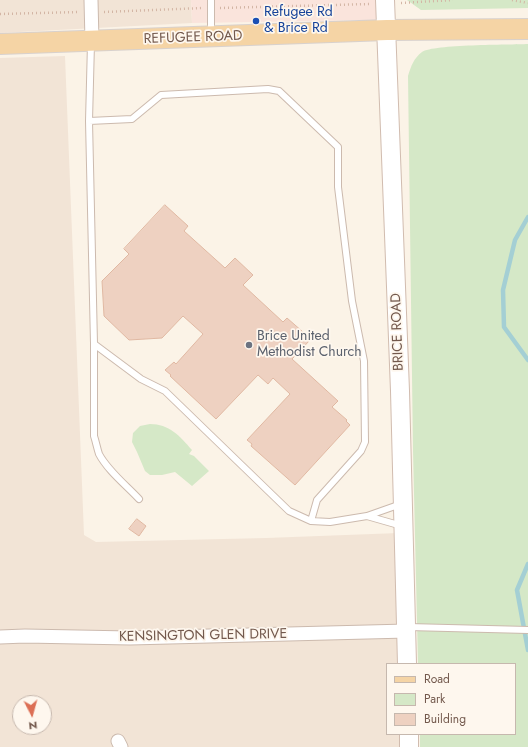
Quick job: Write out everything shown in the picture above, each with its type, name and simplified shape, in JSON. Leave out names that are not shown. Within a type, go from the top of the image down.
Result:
[{"type":"main road","name":"BRICE ROAD","points":[[377,2],[387,30],[404,526],[407,663]]},
{"type":"main road","name":"REFUGEE ROAD","points":[[0,44],[387,30],[528,28]]},
{"type":"main road","points":[[409,735],[409,747]]},
{"type":"street","points":[[91,0],[92,41]]},
{"type":"street","name":"KENSINGTON GLEN DRIVE","points":[[0,637],[130,638],[407,629]]},
{"type":"lane","points":[[211,0],[211,37]]},
{"type":"lane","points":[[92,41],[89,121],[94,344],[94,436],[100,454],[112,472],[139,499]]},
{"type":"lane","points":[[89,121],[132,119],[161,95],[268,89],[279,91],[338,147],[338,187],[349,278],[364,361],[365,442],[361,451],[317,500],[311,521]]},
{"type":"lane","points":[[94,344],[141,379],[165,390],[289,511],[311,521],[330,522],[367,516],[403,504]]},
{"type":"lane","points":[[367,516],[404,526]]},
{"type":"lane","points":[[407,629],[528,630]]},
{"type":"path","points":[[412,3],[453,0]]},
{"type":"path","points":[[512,0],[528,3]]},
{"type":"path","points":[[225,7],[377,2]]},
{"type":"path","points":[[99,12],[200,8]]},
{"type":"path","points":[[0,14],[84,12]]},
{"type":"shaded area","points":[[0,0],[191,0],[192,23],[0,33]]},
{"type":"shaded area","points":[[191,0],[376,0],[376,20],[192,23]]},
{"type":"shaded area","points":[[65,56],[84,535],[96,542],[399,533],[402,663],[386,663],[386,735],[403,735],[403,747],[0,747],[0,58]]},
{"type":"green space","points":[[407,0],[528,0],[528,8],[421,10]]},
{"type":"green space","points":[[528,44],[528,747],[420,747],[420,735],[516,735],[516,663],[418,663],[413,451],[408,76],[415,60],[422,52],[429,49],[472,45]]},
{"type":"green space","points":[[150,424],[163,426],[174,432],[192,450],[189,454],[194,456],[209,471],[192,486],[175,472],[162,475],[150,475],[145,471],[132,442],[133,433],[140,426]]},
{"type":"building","name":"Brice United Methodist Church","points":[[165,205],[188,226],[184,231],[225,268],[235,258],[253,275],[243,285],[283,322],[287,318],[311,339],[292,359],[338,401],[332,407],[347,420],[346,421],[350,425],[295,485],[251,446],[252,444],[247,440],[290,394],[273,378],[268,384],[258,375],[216,419],[165,370],[174,362],[176,364],[203,334],[183,316],[162,338],[129,340],[104,316],[102,281],[129,254],[124,249]]},
{"type":"building","points":[[137,519],[146,526],[139,536],[129,529]]},
{"type":"waterway","points":[[528,217],[515,240],[503,290],[504,327],[528,360]]},
{"type":"waterway","points":[[528,564],[517,590],[528,650]]},
{"type":"place","name":"Refugee Rd & Brice Rd","points":[[256,21]]},
{"type":"place","name":"Brice United Methodist Church","points":[[249,345]]}]
